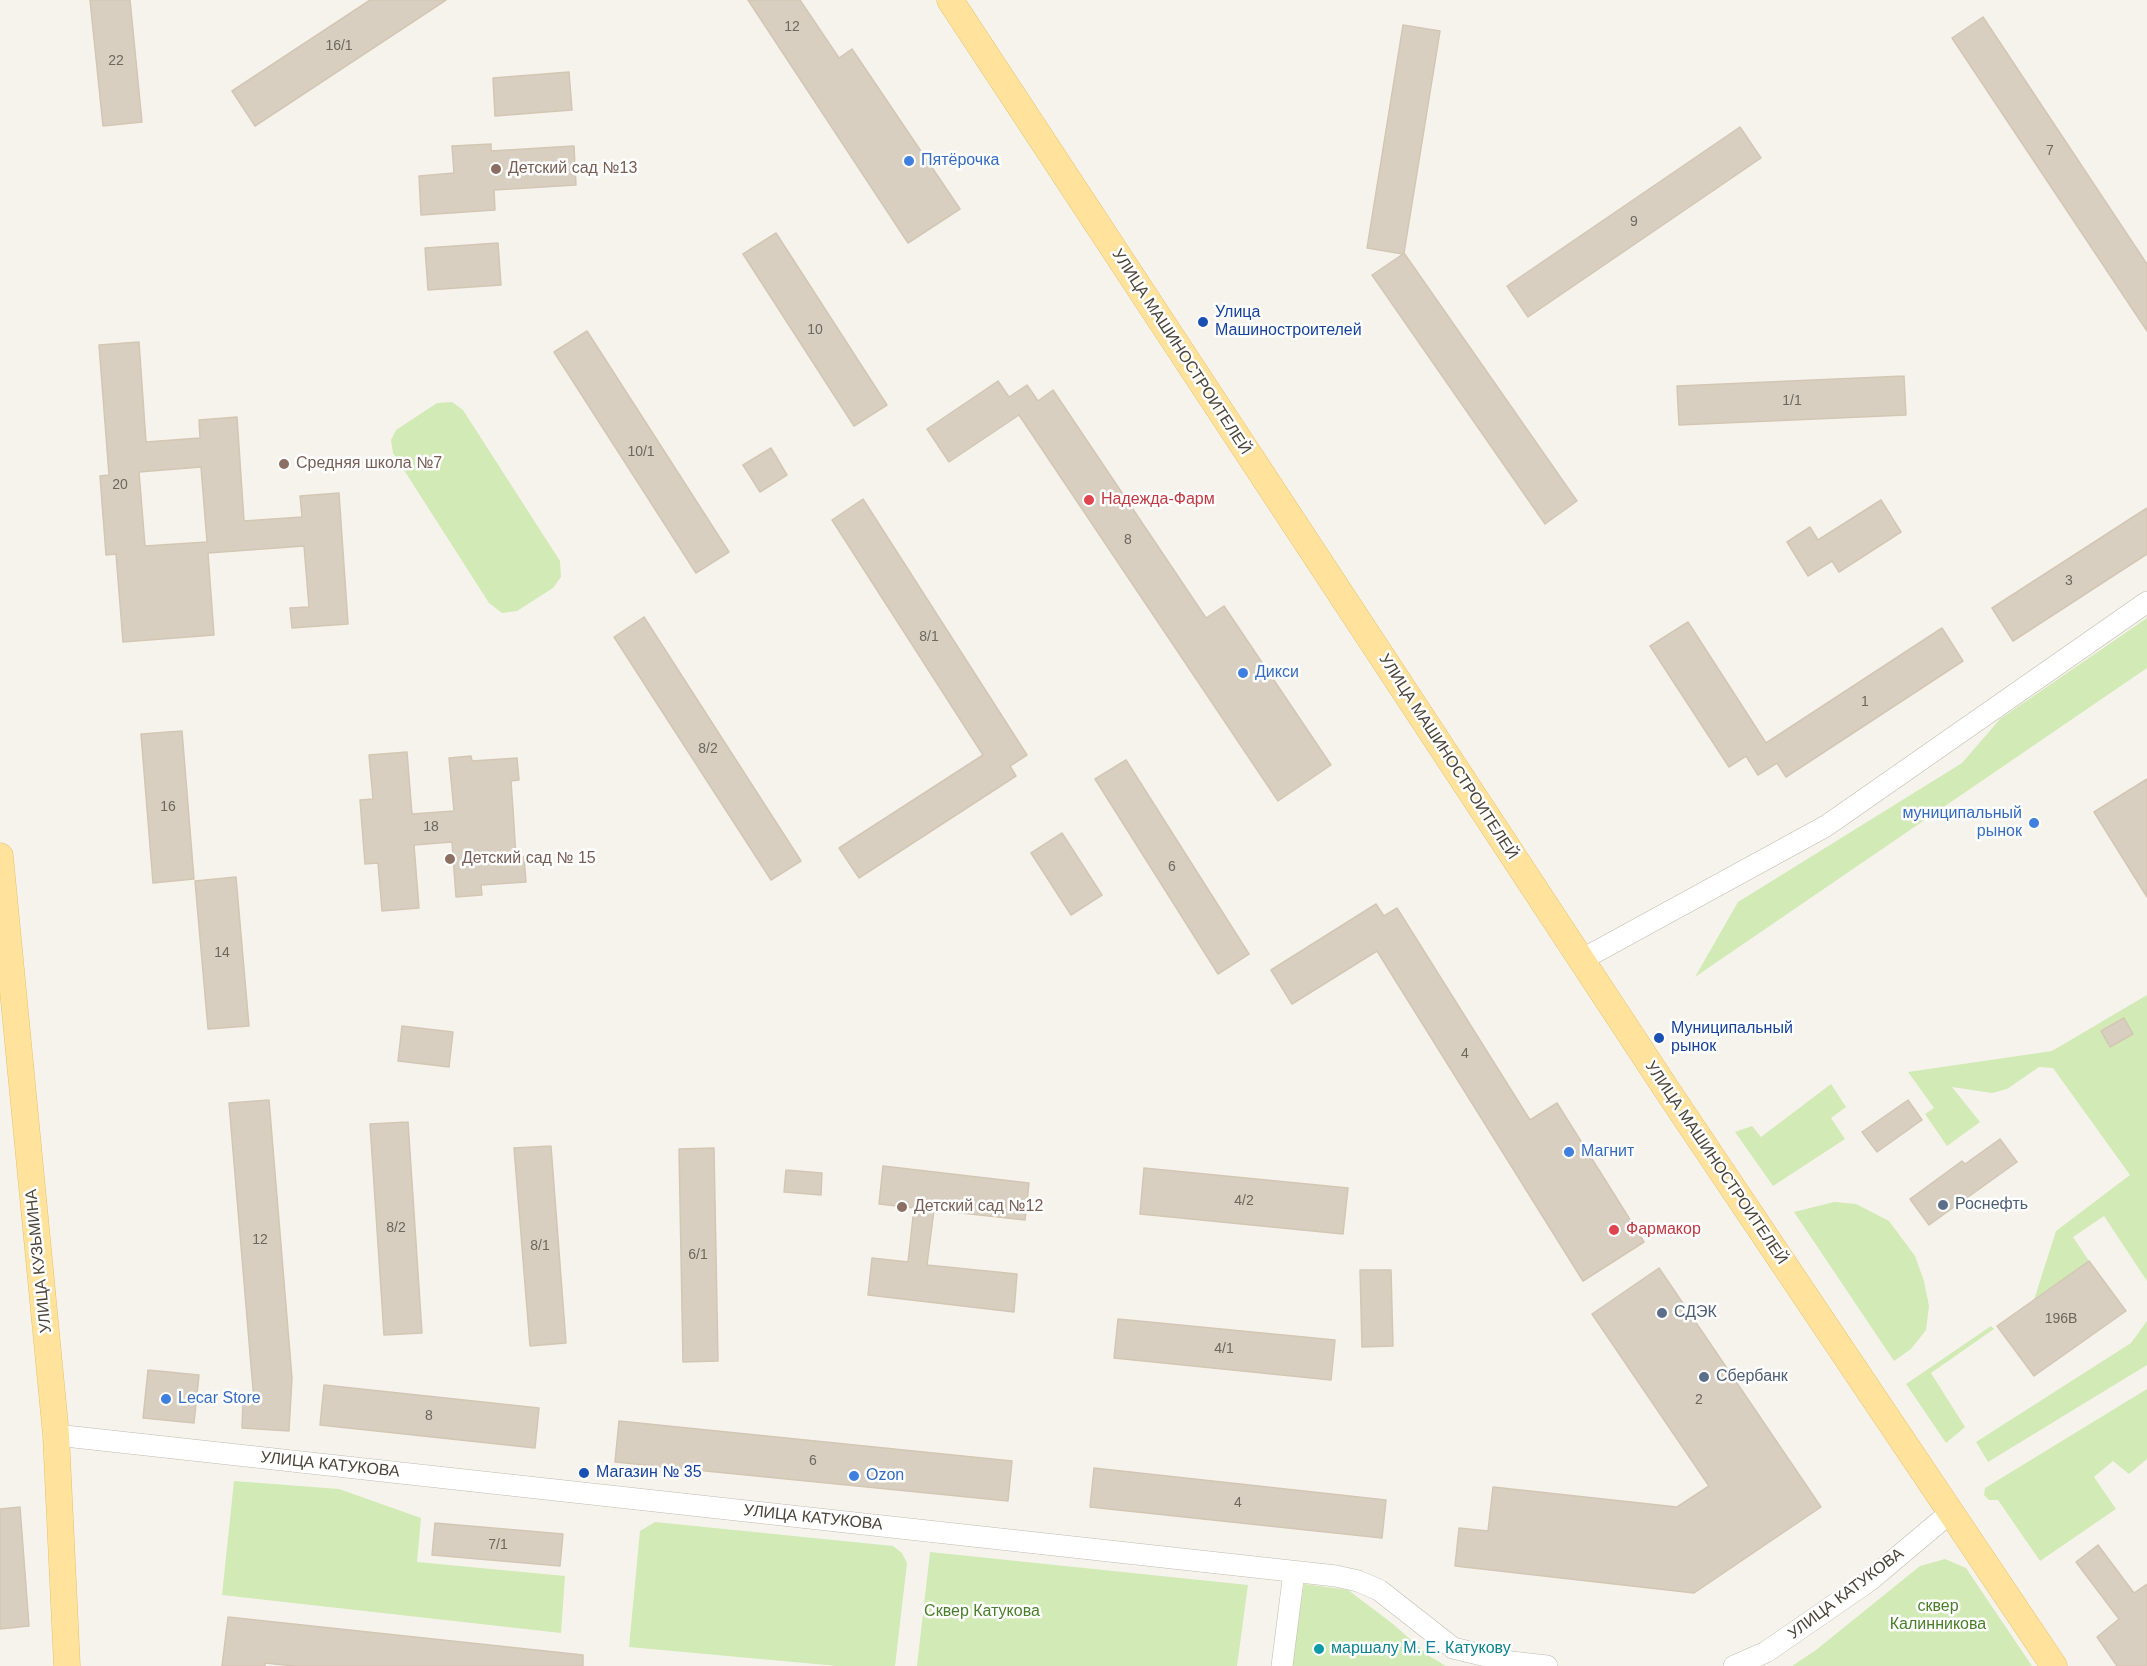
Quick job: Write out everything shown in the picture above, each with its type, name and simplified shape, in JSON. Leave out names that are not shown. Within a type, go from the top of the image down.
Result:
[{"type":"main road","name":"УЛИЦА МАШИНОСТРОИТЕЛЕЙ","points":[[950,0],[1581,960],[2054,1666]]},
{"type":"main road","name":"УЛИЦА КУЗЬМИНА","points":[[0,856],[56,1435],[68,1666]]},
{"type":"street","points":[[1581,960],[1826,826],[2147,602]]},
{"type":"street","name":"УЛИЦА КАТУКОВА","points":[[56,1435],[1336,1576],[1358,1581],[1379,1590],[1453,1648],[1491,1659],[1547,1666]]},
{"type":"street","name":"УЛИЦА КАТУКОВА","points":[[1734,1666],[1766,1652],[1869,1581],[1951,1512]]},
{"type":"street","points":[[1282,1666],[1294,1572]]},
{"type":"green space","points":[[452,402],[463,410],[560,561],[561,577],[553,588],[517,611],[502,613],[489,603],[393,453],[391,440],[396,430],[437,403]]},
{"type":"green space","points":[[2147,618],[2147,668],[1695,977],[1738,902],[1962,763],[2000,719]]},
{"type":"green space","points":[[2147,995],[2147,1281],[2104,1216],[2073,1237],[2089,1261],[2034,1300],[2056,1231],[2130,1175],[2053,1068],[2039,1067],[2007,1089],[1992,1093],[1952,1087],[1980,1122],[1947,1146],[1925,1114],[1934,1108],[1908,1072],[2052,1051]]},
{"type":"green space","points":[[1831,1084],[1846,1107],[1831,1118],[1845,1139],[1773,1186],[1735,1132],[1752,1126],[1761,1137]]},
{"type":"green space","points":[[1834,1202],[1856,1204],[1889,1221],[1915,1256],[1924,1281],[1929,1306],[1926,1330],[1911,1349],[1894,1361],[1794,1212]]},
{"type":"green space","points":[[2147,1321],[2147,1365],[1988,1462],[1976,1442],[2131,1343]]},
{"type":"green space","points":[[1991,1326],[1994,1329],[1931,1373],[1965,1427],[1946,1443],[1906,1384]]},
{"type":"green space","points":[[2147,1389],[2147,1459],[2129,1474],[2113,1461],[2094,1477],[2116,1509],[2040,1561],[1998,1500],[1989,1500],[1984,1495],[1985,1488]]},
{"type":"green space","points":[[234,1481],[339,1489],[421,1518],[417,1562],[565,1576],[561,1633],[222,1595]]},
{"type":"green space","points":[[655,1522],[893,1546],[902,1553],[907,1563],[895,1666],[837,1666],[629,1647],[640,1531]]},
{"type":"green space","name":"Сквер Катукова","points":[[930,1552],[1248,1585],[1237,1666],[917,1666]]},
{"type":"green space","name":"сквер Калинникова","points":[[1945,1559],[1966,1568],[2032,1666],[1792,1666],[1816,1650],[1920,1566]]},
{"type":"green space","points":[[1304,1584],[1348,1590],[1393,1624],[1429,1656],[1446,1666],[1291,1666]]},
{"type":"building","points":[[90,0],[130,0],[142,122],[103,126]]},
{"type":"building","points":[[370,0],[446,0],[255,126],[232,91]]},
{"type":"building","points":[[748,0],[800,0],[839,58],[852,49],[960,209],[908,243]]},
{"type":"building","points":[[1983,17],[2147,264],[2147,331],[1952,38]]},
{"type":"building","points":[[1403,25],[1440,31],[1404,253],[1577,501],[1545,524],[1372,275],[1403,254],[1367,248]]},
{"type":"building","points":[[569,72],[572,110],[495,116],[493,78]]},
{"type":"building","points":[[1740,127],[1761,158],[1528,317],[1507,286]]},
{"type":"building","points":[[491,144],[491,151],[574,146],[576,185],[494,190],[495,210],[421,215],[419,176],[454,173],[452,146]]},
{"type":"building","points":[[776,233],[887,405],[854,426],[743,254]]},
{"type":"building","points":[[498,243],[501,285],[428,290],[425,248]]},
{"type":"building","points":[[587,331],[729,552],[696,573],[554,352]]},
{"type":"building","points":[[139,342],[146,442],[200,438],[199,420],[237,417],[244,521],[302,517],[300,496],[339,493],[348,624],[292,628],[290,608],[309,607],[304,546],[208,553],[214,635],[123,642],[116,554],[106,555],[100,476],[109,475],[99,345]],"holes":[[[201,467],[207,542],[145,546],[139,472]]]},
{"type":"building","points":[[1904,376],[1906,415],[1679,425],[1677,386]]},
{"type":"building","points":[[998,381],[1009,397],[1027,385],[1038,401],[1053,390],[1206,618],[1224,606],[1331,765],[1278,801],[1019,415],[949,462],[927,429]]},
{"type":"building","points":[[771,448],[787,475],[760,492],[743,465]]},
{"type":"building","points":[[863,499],[1027,755],[1010,766],[1016,776],[859,878],[839,848],[983,755],[832,520]]},
{"type":"building","points":[[1881,500],[1901,532],[1839,572],[1832,561],[1808,576],[1787,542],[1810,527],[1818,540]]},
{"type":"building","points":[[2147,508],[2147,554],[2013,641],[1992,608]]},
{"type":"building","points":[[644,617],[801,861],[771,880],[614,637]]},
{"type":"building","points":[[1688,622],[1766,743],[1942,628],[1963,661],[1786,777],[1777,763],[1758,775],[1746,756],[1729,767],[1650,646]]},
{"type":"building","points":[[182,731],[194,879],[153,883],[141,734]]},
{"type":"building","points":[[407,752],[412,814],[454,811],[449,758],[471,756],[472,761],[517,758],[519,780],[511,781],[516,858],[524,857],[526,882],[481,885],[482,895],[456,897],[452,842],[414,845],[419,908],[382,911],[378,863],[365,864],[360,800],[373,799],[369,755]]},
{"type":"building","points":[[1126,760],[1249,954],[1218,974],[1095,779]]},
{"type":"building","points":[[2147,779],[2147,897],[2094,812]]},
{"type":"building","points":[[1062,833],[1102,895],[1071,915],[1031,853]]},
{"type":"building","points":[[236,877],[249,1026],[208,1029],[195,881]]},
{"type":"building","points":[[1376,904],[1384,916],[1397,908],[1530,1120],[1557,1103],[1644,1242],[1583,1281],[1377,951],[1292,1004],[1271,970]]},
{"type":"building","points":[[2124,1018],[2133,1034],[2110,1047],[2101,1031]]},
{"type":"building","points":[[402,1026],[453,1032],[449,1067],[398,1061]]},
{"type":"building","points":[[269,1100],[292,1378],[289,1431],[242,1428],[243,1400],[254,1401],[229,1103]]},
{"type":"building","points":[[1908,1100],[1922,1120],[1877,1152],[1862,1132]]},
{"type":"building","points":[[408,1122],[422,1333],[384,1335],[370,1124]]},
{"type":"building","points":[[2000,1139],[2017,1162],[1929,1225],[1910,1199],[1962,1161],[1965,1164]]},
{"type":"building","points":[[551,1146],[566,1343],[530,1346],[514,1148]]},
{"type":"building","points":[[714,1148],[718,1361],[683,1362],[679,1149]]},
{"type":"building","points":[[883,1166],[1029,1183],[1025,1220],[934,1210],[927,1265],[1017,1274],[1014,1312],[868,1295],[872,1258],[908,1262],[914,1208],[879,1204]]},
{"type":"building","points":[[1144,1168],[1348,1188],[1343,1234],[1140,1214]]},
{"type":"building","points":[[786,1170],[822,1173],[821,1195],[784,1192]]},
{"type":"building","points":[[2089,1261],[2126,1311],[2034,1376],[1997,1326]]},
{"type":"building","points":[[1659,1268],[1821,1507],[1694,1593],[1455,1566],[1459,1528],[1488,1531],[1493,1487],[1677,1507],[1709,1486],[1592,1314]]},
{"type":"building","points":[[1360,1270],[1391,1270],[1393,1346],[1362,1347]]},
{"type":"building","points":[[1118,1319],[1335,1340],[1331,1380],[1114,1358]]},
{"type":"building","points":[[148,1370],[199,1375],[194,1423],[143,1418]]},
{"type":"building","points":[[324,1385],[539,1408],[535,1448],[320,1425]]},
{"type":"building","points":[[619,1421],[1012,1461],[1008,1501],[615,1462]]},
{"type":"building","points":[[1094,1468],[1386,1500],[1382,1538],[1090,1507]]},
{"type":"building","points":[[20,1507],[29,1626],[0,1629],[0,1509]]},
{"type":"building","points":[[435,1523],[563,1534],[560,1566],[432,1555]]},
{"type":"building","points":[[2098,1545],[2134,1593],[2147,1584],[2147,1666],[2117,1666],[2097,1637],[2119,1619],[2076,1562]]},
{"type":"building","points":[[228,1617],[583,1655],[583,1666],[295,1666],[265,1663],[265,1666],[222,1666]]},
{"type":"place","name":"Пятёрочка","points":[[909,161]]},
{"type":"place","name":"Детский сад №13","points":[[496,169]]},
{"type":"place","name":"Улица Машиностроителей","points":[[1203,322]]},
{"type":"place","name":"Средняя школа №7","points":[[284,464]]},
{"type":"place","name":"Надежда-Фарм","points":[[1089,500]]},
{"type":"place","name":"Дикси","points":[[1243,673]]},
{"type":"place","name":"муниципальный рынок","points":[[2034,823]]},
{"type":"place","name":"Детский сад № 15","points":[[450,859]]},
{"type":"place","name":"Муниципальный рынок","points":[[1659,1038]]},
{"type":"place","name":"Магнит","points":[[1569,1152]]},
{"type":"place","name":"Роснефть","points":[[1943,1205]]},
{"type":"place","name":"Детский сад №12","points":[[902,1207]]},
{"type":"place","name":"Фармакор","points":[[1614,1230]]},
{"type":"place","name":"СДЭК","points":[[1662,1313]]},
{"type":"place","name":"Сбербанк","points":[[1704,1377]]},
{"type":"place","name":"Lecar Store","points":[[166,1399]]},
{"type":"place","name":"Магазин № 35","points":[[584,1473]]},
{"type":"place","name":"Ozon","points":[[854,1476]]},
{"type":"place","name":"маршалу М. Е. Катукову","points":[[1319,1649]]}]
